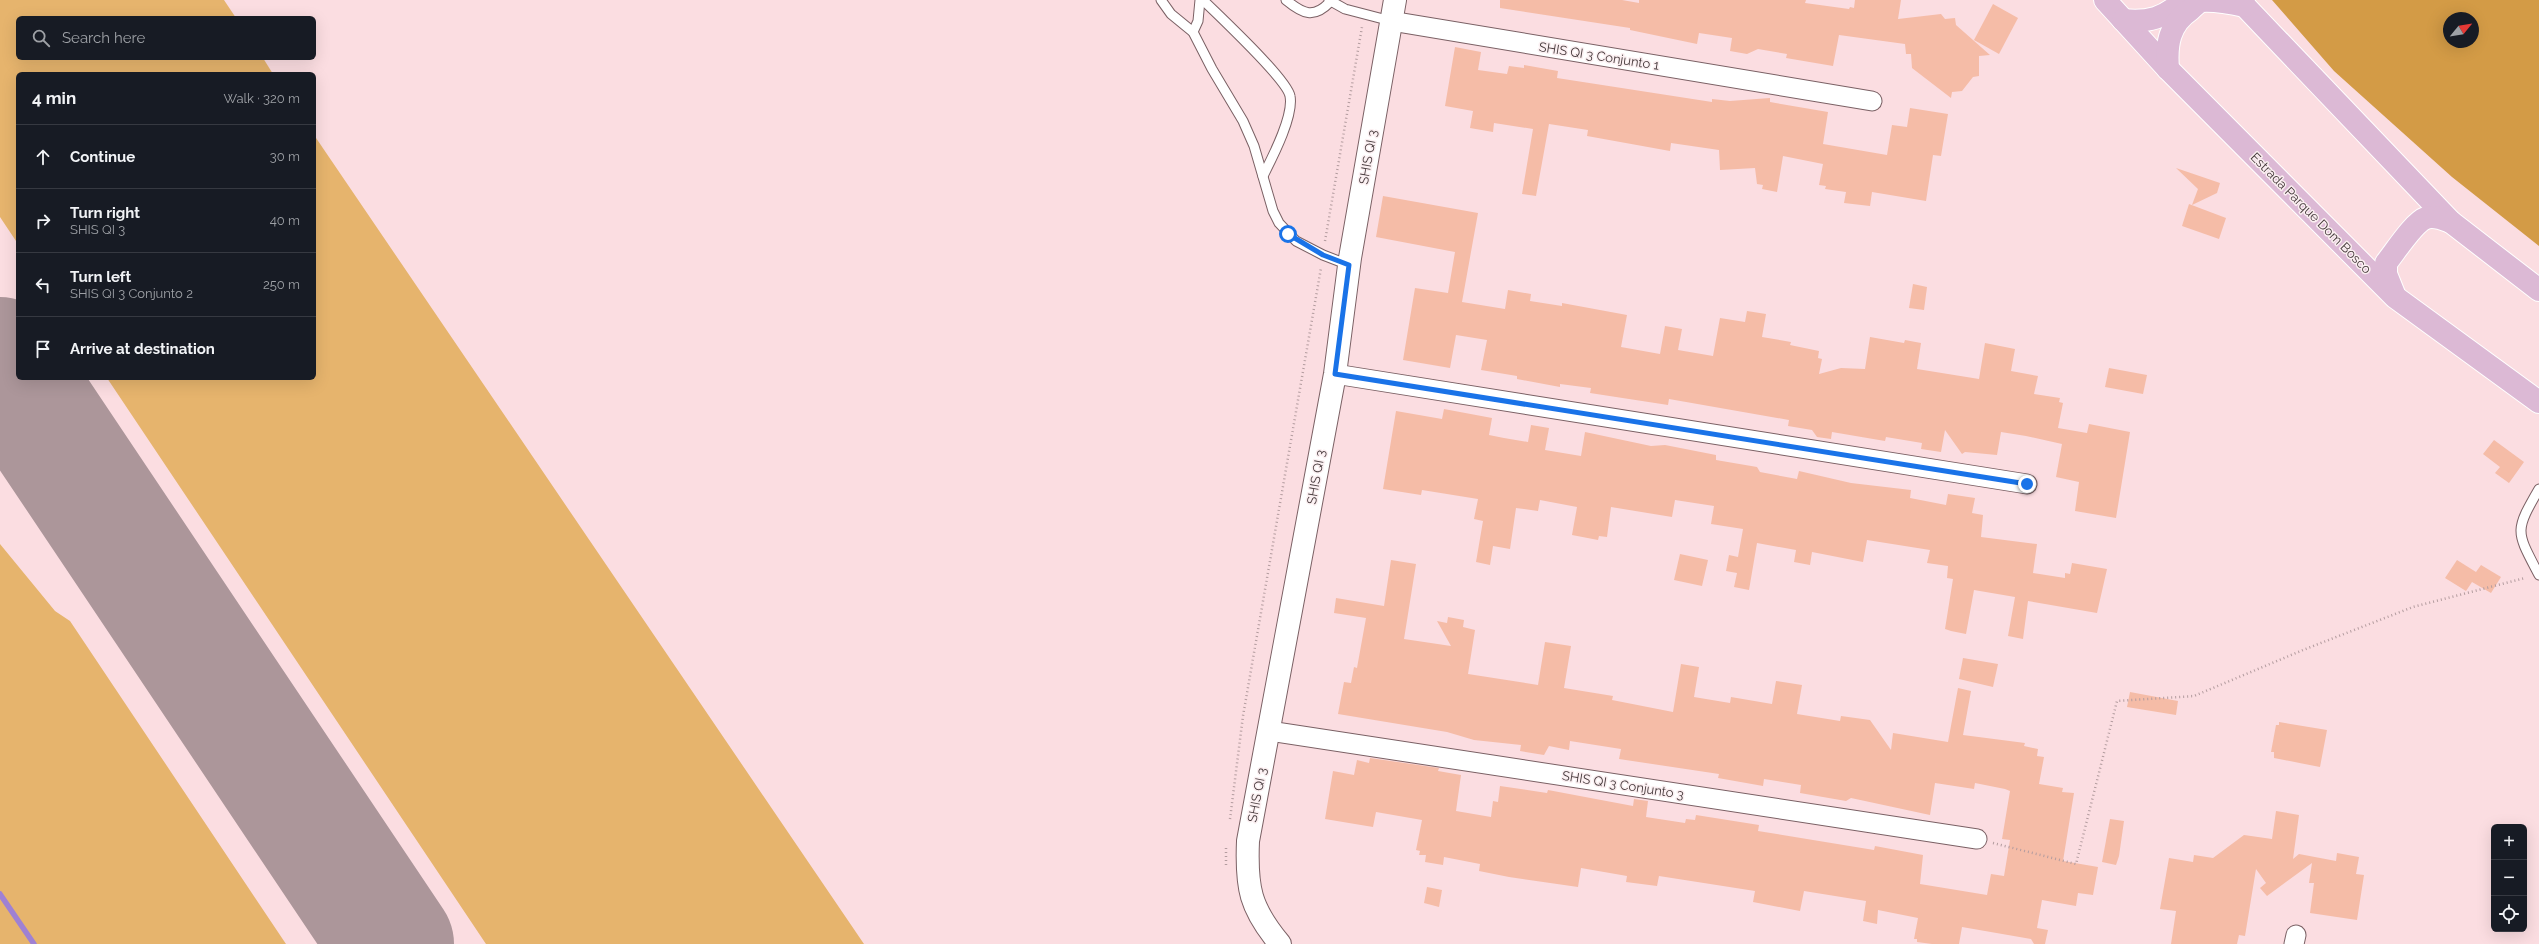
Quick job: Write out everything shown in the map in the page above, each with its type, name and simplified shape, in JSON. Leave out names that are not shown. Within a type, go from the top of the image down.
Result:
[{"type":"main road","name":"Estrada Parque Dom Bosco","points":[[2105,0],[2168,69],[2396,297],[2539,402]]},
{"type":"main road","points":[[2123,20],[2140,22],[2154,20],[2176,7],[2183,0]]},
{"type":"main road","points":[[2168,69],[2166,49],[2169,35],[2180,16],[2201,1],[2220,0],[2242,3],[2451,222],[2539,290]]},
{"type":"main road","points":[[2396,297],[2387,279],[2386,263],[2419,223],[2427,218],[2438,217],[2451,222]]},
{"type":"street","name":"SHIS QI 3","points":[[1280,944],[1265,926],[1250,898],[1247,867],[1248,842],[1335,374],[1349,265],[1395,0]]},
{"type":"street","name":"SHIS QI 3 Conjunto 1","points":[[1391,21],[1872,101]]},
{"type":"street","points":[[1335,374],[2027,484]]},
{"type":"street","name":"SHIS QI 3 Conjunto 3","points":[[1269,731],[1977,839]]},
{"type":"lane","points":[[1161,0],[1171,14],[1194,32],[1212,69],[1243,121],[1254,146],[1279,223],[1296,241],[1323,255],[1349,265]]},
{"type":"lane","points":[[1194,32],[1198,21],[1201,0]]},
{"type":"lane","points":[[1201,0],[1246,42],[1288,90],[1290,106],[1281,139],[1263,176]]},
{"type":"lane","points":[[1286,0],[1300,11],[1311,13],[1321,11],[1329,1]]},
{"type":"lane","name":"SHIS QI 3 Conjunto 1","points":[[1329,1],[1364,14],[1391,21]]},
{"type":"lane","points":[[2539,489],[2521,520],[2521,536],[2539,575]]},
{"type":"path","points":[[1229,822],[1243,716],[1364,14]]},
{"type":"path","points":[[1977,839],[2076,864],[2117,701],[2194,696],[2303,650],[2413,607],[2539,575]]},
{"type":"path","points":[[1227,844],[1225,859],[1227,873]]},
{"type":"shaded area","points":[[0,0],[224,0],[235,16],[16,16],[16,60],[264,60],[272,72],[16,72],[16,241],[0,217]]},
{"type":"shaded area","points":[[2272,0],[2539,0],[2539,246],[2452,177],[2334,71]]},
{"type":"shaded area","points":[[316,138],[864,944],[486,944],[108,380],[316,380]]},
{"type":"shaded area","points":[[0,544],[55,611],[70,621],[286,944],[0,944]]},
{"type":"building","points":[[1500,0],[1622,0],[1639,3],[1639,0],[1806,0],[1805,3],[1849,9],[1850,7],[1854,8],[1855,0],[1901,0],[1898,19],[1941,14],[1945,19],[1955,18],[1956,25],[1990,55],[1979,56],[1979,76],[1973,77],[1962,91],[1952,92],[1951,98],[1912,68],[1911,54],[1906,54],[1905,44],[1839,35],[1833,66],[1786,58],[1787,54],[1758,49],[1747,54],[1730,51],[1732,38],[1699,33],[1697,44],[1630,30],[1630,28],[1500,8]]},
{"type":"building","points":[[1993,4],[2018,18],[1999,54],[1974,40]]},
{"type":"building","points":[[1455,47],[1481,52],[1478,70],[1507,74],[1509,66],[1524,68],[1524,65],[1558,71],[1557,78],[1712,102],[1712,99],[1730,101],[1770,98],[1770,102],[1828,112],[1823,144],[1887,155],[1892,125],[1907,127],[1910,108],[1948,114],[1941,156],[1933,155],[1926,201],[1872,192],[1870,206],[1844,203],[1846,192],[1825,189],[1826,186],[1819,185],[1823,164],[1783,156],[1777,192],[1762,189],[1763,185],[1757,184],[1755,168],[1720,170],[1719,150],[1671,143],[1670,151],[1587,136],[1588,130],[1549,124],[1536,196],[1522,194],[1533,129],[1494,123],[1493,132],[1470,128],[1473,111],[1445,106]]},
{"type":"building","points":[[2176,168],[2220,183],[2217,193],[2192,205],[2198,189]]},
{"type":"building","points":[[1383,196],[1478,213],[1462,302],[1505,309],[1508,290],[1531,294],[1530,301],[1562,306],[1562,303],[1627,315],[1621,347],[1660,354],[1665,326],[1682,329],[1678,350],[1713,356],[1720,318],[1745,322],[1747,311],[1766,314],[1762,337],[1791,342],[1790,345],[1819,351],[1818,358],[1822,359],[1819,374],[1841,368],[1865,369],[1870,337],[1904,343],[1905,340],[1921,343],[1917,369],[1979,379],[1985,343],[2015,349],[2011,371],[2038,376],[2034,394],[2060,398],[2059,402],[2063,403],[2058,428],[2087,433],[2089,424],[2130,432],[2116,518],[2075,511],[2079,482],[2056,477],[2062,444],[2026,436],[2001,432],[1997,455],[1965,452],[1962,454],[1945,430],[1941,452],[1921,449],[1922,443],[1886,437],[1885,441],[1832,432],[1831,439],[1817,437],[1812,430],[1788,426],[1789,420],[1669,399],[1668,405],[1590,393],[1591,388],[1560,384],[1560,387],[1517,379],[1517,376],[1481,370],[1487,340],[1456,335],[1450,368],[1403,360],[1415,288],[1448,293],[1455,252],[1376,237]]},
{"type":"building","points":[[2189,204],[2226,218],[2219,239],[2182,226]]},
{"type":"building","points":[[1913,284],[1927,287],[1924,310],[1909,308]]},
{"type":"building","points":[[2109,368],[2147,375],[2143,394],[2105,387]]},
{"type":"building","points":[[1444,409],[1492,418],[1489,435],[1504,438],[1528,442],[1531,425],[1549,428],[1545,450],[1581,456],[1585,432],[1651,446],[1665,445],[1716,455],[1716,460],[1757,467],[1760,472],[1797,479],[1799,471],[1851,483],[1911,490],[1910,498],[1946,505],[1948,494],[1975,498],[1972,513],[1983,515],[1981,537],[2037,544],[2033,573],[2065,578],[2065,573],[2070,574],[2072,563],[2107,569],[2097,613],[2028,601],[2023,639],[2008,636],[2015,597],[1974,590],[1966,634],[1951,631],[1945,629],[1953,579],[1947,578],[1948,566],[1927,563],[1930,550],[1867,540],[1863,562],[1812,552],[1810,565],[1794,562],[1796,550],[1757,543],[1749,590],[1734,587],[1737,573],[1726,571],[1729,555],[1738,557],[1743,529],[1711,524],[1714,506],[1675,500],[1672,517],[1611,507],[1607,537],[1599,536],[1598,540],[1572,535],[1577,507],[1540,500],[1538,511],[1516,508],[1510,549],[1493,546],[1490,565],[1476,562],[1483,521],[1474,519],[1478,499],[1422,490],[1421,495],[1383,489],[1396,411],[1442,419]]},
{"type":"building","points":[[2494,440],[2524,462],[2509,483],[2495,473],[2500,467],[2483,454]]},
{"type":"building","points":[[1680,554],[1708,560],[1702,586],[1674,580]]},
{"type":"building","points":[[1391,560],[1416,564],[1404,639],[1451,646],[1437,621],[1447,623],[1448,617],[1464,620],[1463,627],[1475,630],[1468,674],[1538,685],[1545,642],[1571,646],[1564,688],[1613,696],[1612,700],[1673,712],[1681,664],[1699,667],[1694,697],[1730,703],[1731,697],[1772,704],[1776,681],[1802,685],[1797,714],[1840,721],[1841,716],[1870,720],[1891,750],[1893,733],[1948,742],[1958,688],[1971,691],[1963,735],[2025,743],[2024,746],[2038,749],[2037,756],[2044,757],[2039,784],[2063,788],[2062,792],[2074,793],[2063,861],[2098,867],[2093,895],[2078,893],[2076,906],[2042,900],[2037,928],[2048,930],[2045,944],[2034,944],[2031,939],[1962,927],[1959,944],[1932,944],[1917,942],[1917,939],[1914,939],[1918,918],[1878,910],[1877,924],[1863,921],[1866,901],[1804,891],[1800,911],[1753,902],[1755,891],[1659,876],[1657,886],[1626,882],[1627,876],[1581,868],[1578,887],[1509,877],[1479,871],[1480,864],[1444,857],[1443,865],[1425,862],[1426,855],[1419,855],[1420,851],[1416,850],[1422,820],[1376,812],[1373,827],[1325,819],[1333,771],[1354,775],[1357,760],[1369,763],[1370,758],[1439,768],[1438,771],[1461,775],[1456,811],[1491,817],[1493,801],[1498,802],[1500,786],[1547,793],[1548,790],[1633,806],[1634,799],[1648,801],[1646,817],[1685,823],[1686,819],[1695,820],[1696,815],[1759,825],[1758,831],[1874,850],[1875,846],[1923,855],[1920,884],[1987,895],[1991,874],[2004,876],[2010,840],[2002,839],[2010,791],[2005,789],[1975,783],[1974,789],[1935,783],[1930,815],[1851,798],[1846,801],[1800,793],[1801,785],[1764,779],[1763,786],[1718,778],[1719,774],[1619,759],[1621,749],[1570,741],[1569,750],[1549,746],[1544,755],[1520,751],[1521,745],[1474,740],[1447,732],[1338,714],[1344,682],[1351,683],[1354,667],[1357,668],[1366,618],[1334,613],[1336,598],[1384,606]]},
{"type":"building","points":[[2457,560],[2476,572],[2481,565],[2501,577],[2491,593],[2472,582],[2466,591],[2445,578]]},
{"type":"building","points":[[1963,658],[1998,664],[1993,687],[1959,679]]},
{"type":"building","points":[[2130,692],[2178,701],[2176,715],[2127,707]]},
{"type":"building","points":[[2279,722],[2327,730],[2320,767],[2274,758],[2274,752],[2271,752],[2276,725],[2279,725]]},
{"type":"building","points":[[2276,811],[2299,815],[2293,859],[2299,854],[2336,861],[2337,853],[2359,857],[2356,874],[2364,875],[2357,920],[2310,913],[2314,883],[2309,883],[2312,863],[2267,896],[2260,888],[2266,883],[2256,869],[2245,936],[2239,935],[2237,944],[2171,944],[2176,911],[2160,909],[2169,858],[2193,862],[2194,855],[2213,858],[2244,835],[2272,839]]},
{"type":"building","points":[[2110,819],[2124,821],[2119,856],[2116,865],[2102,862]]},
{"type":"building","points":[[1427,887],[1442,890],[1439,907],[1424,903]]},
{"type":"waterway","points":[[0,894],[34,944]]},
{"type":"runway","points":[[0,359],[392,944]]},
{"type":"route","points":[[1288,234],[1296,241],[1323,255],[1349,265],[1335,374],[2027,484]]}]
